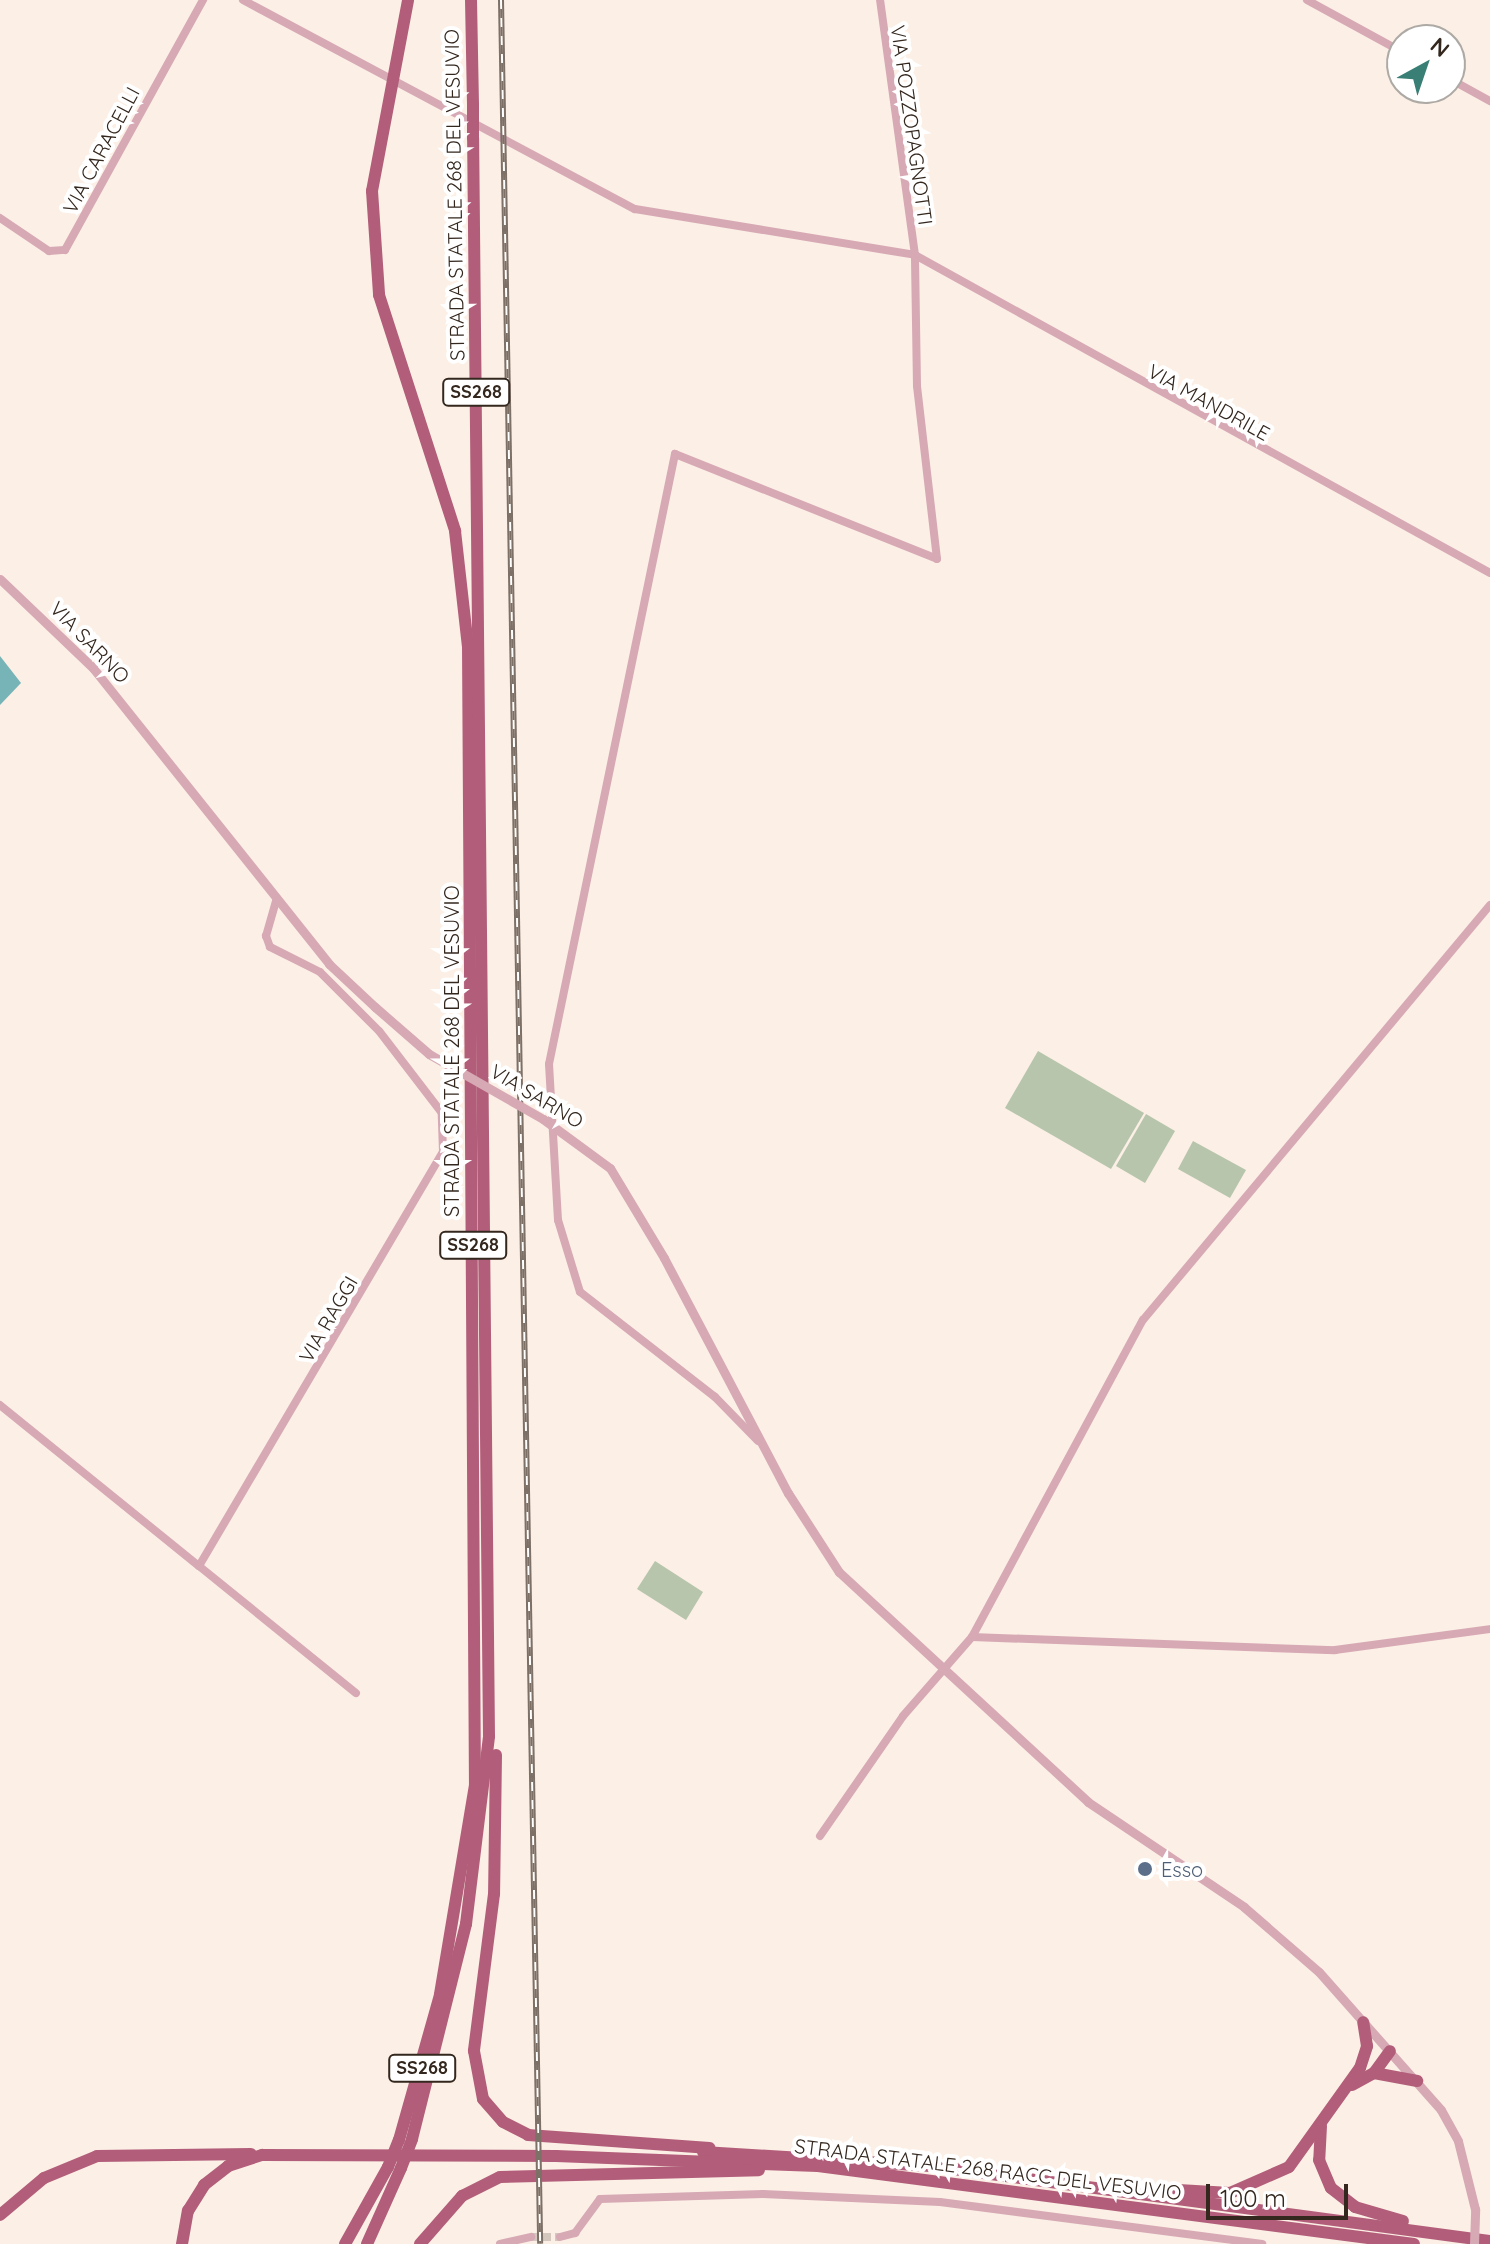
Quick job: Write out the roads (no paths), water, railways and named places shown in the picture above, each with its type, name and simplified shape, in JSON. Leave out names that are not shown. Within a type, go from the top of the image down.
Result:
[{"type":"highway","name":"STRADA STATALE 268 DEL VESUVIO","points":[[405,2139],[440,1995],[475,1785],[468,646],[455,531],[379,295],[372,191],[408,0]]},
{"type":"highway","name":"STRADA STATALE 268 DEL VESUVIO","points":[[367,2244],[449,2008],[478,1861],[487,1785],[489,1633],[471,0]]},
{"type":"highway","points":[[489,1633],[496,1697],[494,1894],[474,2069],[483,2099],[503,2122],[528,2135],[769,2153]]},
{"type":"highway","points":[[1087,2186],[1205,2194],[1254,2188],[1289,2167],[1322,2118],[1348,2087],[1360,2068],[1367,2046],[1363,2022]]},
{"type":"highway","points":[[1360,2068],[1390,2051]]},
{"type":"highway","points":[[1348,2087],[1374,2073],[1390,2051]]},
{"type":"highway","points":[[1374,2073],[1417,2081]]},
{"type":"highway","points":[[1322,2118],[1319,2160],[1342,2198],[1373,2214],[1489,2241]]},
{"type":"highway","name":"STRADA STATALE 268 RACC DEL VESUVIO","points":[[182,2244],[188,2211],[204,2185],[228,2166],[262,2155],[769,2153],[1087,2186],[1489,2241]]},
{"type":"highway","points":[[0,2215],[44,2178],[97,2156],[262,2155]]},
{"type":"highway","name":"STRADA STATALE 268 RACC DEL VESUVIO","points":[[556,2156],[886,2174],[1414,2244]]},
{"type":"highway","name":"STRADA STATALE 268 DEL VESUVIO","points":[[353,2244],[394,2168]]},
{"type":"highway","points":[[345,2244],[394,2168]]},
{"type":"highway","points":[[422,2243],[462,2196],[514,2174],[886,2174]]},
{"type":"street","name":"VIA CARACELLI","points":[[0,218],[49,251],[65,250],[203,0]]},
{"type":"street","name":"VIA MANDRILE","points":[[243,0],[635,209],[915,255],[1490,573]]},
{"type":"street","name":"VIA POZZOPAGNOTTI","points":[[767,1450],[715,1397],[580,1292],[562,1250],[549,1064],[675,454],[937,559],[917,386],[915,255],[880,0]]},
{"type":"street","points":[[1307,0],[1386,43]]},
{"type":"street","points":[[1466,88],[1490,101]]},
{"type":"street","name":"VIA SARNO","points":[[0,579],[93,668],[276,900],[375,1007],[429,1054],[543,1119],[610,1168],[664,1258],[767,1450],[839,1572],[941,1671],[1088,1802],[1288,1942],[1417,2081],[1458,2141],[1475,2209],[1474,2244]]},
{"type":"street","name":"VIA RAGGI","points":[[199,1566],[401,1225],[444,1141],[436,1102],[379,1031],[320,972],[270,947],[267,919],[276,900]]},
{"type":"street","points":[[820,1836],[941,1671],[972,1637],[1143,1320],[1490,905]]},
{"type":"street","points":[[0,1405],[356,1693]]},
{"type":"street","points":[[972,1637],[1335,1650],[1490,1629]]},
{"type":"street","points":[[560,2237],[583,2226],[600,2199],[763,2194],[940,2202],[1262,2244]]},
{"type":"street","points":[[500,2244],[531,2237]]},
{"type":"water","points":[[0,656],[21,683],[0,705]]},
{"type":"tunnel","points":[[531,2237],[560,2237]]},
{"type":"railway","points":[[501,0],[540,2244]]},
{"type":"place","name":"Esso","points":[[1145,1869]]}]
